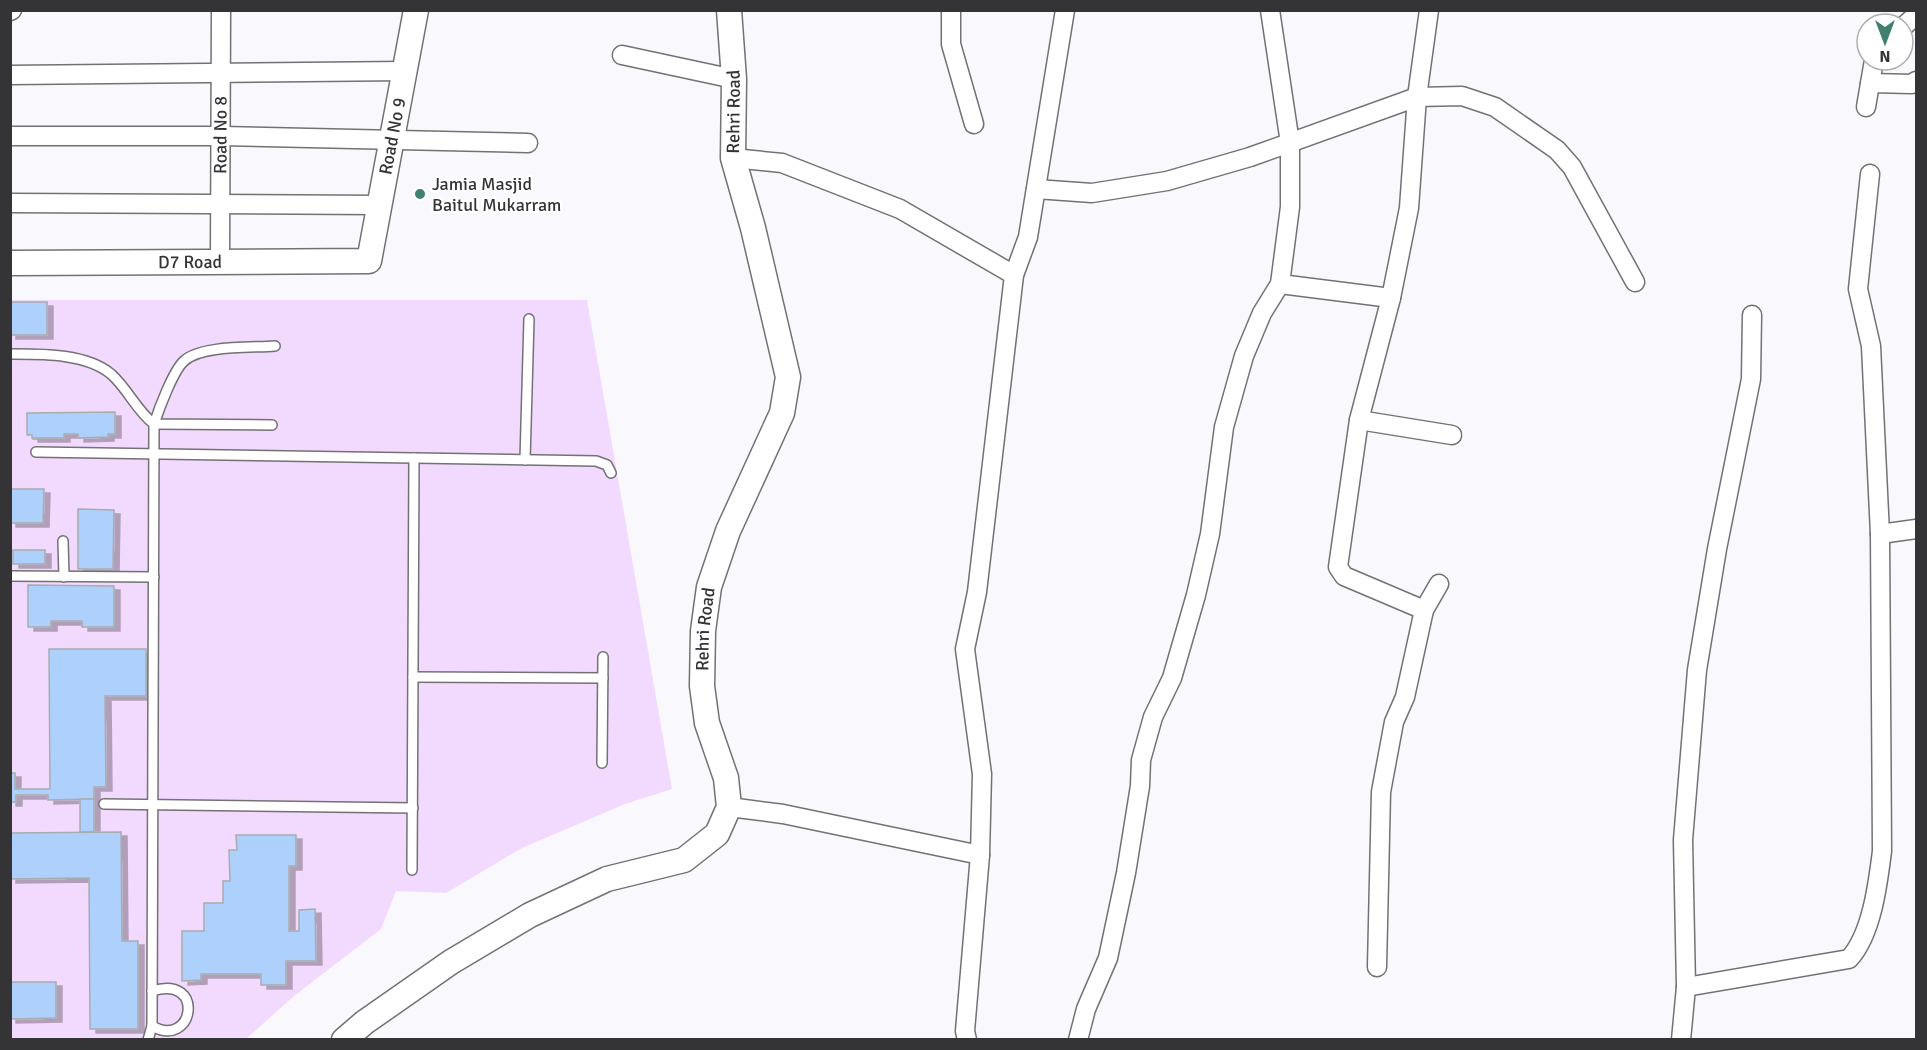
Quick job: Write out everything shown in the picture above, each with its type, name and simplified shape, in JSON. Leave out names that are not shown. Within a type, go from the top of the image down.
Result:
[{"type":"street","name":"Road No 8","points":[[220,261],[221,10]]},
{"type":"street","name":"Road No 9","points":[[369,261],[416,10]]},
{"type":"street","name":"Rehri Road","points":[[729,10],[734,79],[733,159],[753,228],[788,377],[782,413],[728,531],[709,587],[703,631],[702,687],[707,723],[726,778],[729,807]]},
{"type":"street","points":[[951,10],[951,44],[974,124]]},
{"type":"street","points":[[967,1040],[965,1031],[980,855],[982,774],[965,649],[977,592],[1014,275],[1028,237],[1065,10]]},
{"type":"street","points":[[1078,1040],[1086,1009],[1108,958],[1136,808],[1141,760],[1153,717],[1172,678],[1196,595],[1210,534],[1224,427],[1244,356],[1262,313],[1280,284],[1290,207],[1290,143],[1270,10]]},
{"type":"street","points":[[1424,610],[1344,576],[1338,567],[1359,420],[1391,298],[1409,208],[1417,97],[1430,10]]},
{"type":"street","points":[[622,55],[734,79]]},
{"type":"street","points":[[10,75],[405,71]]},
{"type":"street","points":[[1866,107],[1872,72]]},
{"type":"street","points":[[1870,83],[1912,84],[1917,81]]},
{"type":"street","points":[[1036,189],[1092,193],[1167,181],[1290,143],[1417,97],[1462,96],[1495,107],[1557,150],[1572,167],[1635,282]]},
{"type":"street","points":[[10,136],[221,136],[528,143]]},
{"type":"street","points":[[733,159],[782,163],[900,208],[1014,275]]},
{"type":"street","points":[[1686,987],[1849,958],[1857,950],[1877,892],[1882,851],[1880,534],[1871,346],[1858,289],[1870,174]]},
{"type":"street","points":[[10,204],[220,202],[380,205]]},
{"type":"street","name":"D7 Road","points":[[10,263],[369,261]]},
{"type":"street","points":[[1280,284],[1391,298]]},
{"type":"street","points":[[1681,1040],[1686,987],[1683,840],[1697,670],[1717,549],[1751,379],[1752,315]]},
{"type":"street","points":[[1359,420],[1452,435]]},
{"type":"street","points":[[1880,534],[1917,529]]},
{"type":"street","points":[[1377,967],[1381,792],[1394,722],[1405,698],[1424,610],[1439,584]]},
{"type":"street","points":[[344,1040],[451,962],[530,915],[607,879],[684,860],[717,834],[729,807],[783,814],[980,855]]},
{"type":"lane","points":[[525,460],[529,319]]},
{"type":"lane","points":[[148,1040],[152,1026],[154,424],[183,362],[193,355],[210,351],[275,346]]},
{"type":"lane","points":[[10,354],[43,354],[85,362],[110,373],[143,416],[154,424],[272,425]]},
{"type":"lane","points":[[36,452],[596,461],[607,465],[611,473]]},
{"type":"lane","points":[[412,870],[414,458]]},
{"type":"lane","points":[[63,541],[64,577]]},
{"type":"lane","points":[[10,576],[154,578]]},
{"type":"lane","points":[[602,762],[603,657]]},
{"type":"lane","points":[[413,677],[603,678]]},
{"type":"lane","points":[[105,804],[413,808]]},
{"type":"lane","points":[[152,991],[173,988],[182,993],[189,1011],[186,1021],[179,1028],[160,1031],[152,1026]]},
{"type":"shaded area","points":[[10,300],[587,300],[672,789],[625,804],[522,848],[446,893],[396,891],[381,929],[294,996],[246,1039],[11,1039]]},
{"type":"building","points":[[10,302],[47,302],[47,335],[10,335]]},
{"type":"building","points":[[115,412],[115,434],[108,434],[108,437],[78,438],[78,434],[64,434],[64,438],[32,438],[32,435],[27,435],[27,413]]},
{"type":"building","points":[[10,489],[44,489],[43,523],[10,523]]},
{"type":"building","points":[[78,509],[114,510],[113,569],[78,569]]},
{"type":"building","points":[[13,550],[45,550],[45,564],[13,564]]},
{"type":"building","points":[[28,585],[114,586],[114,627],[82,627],[82,621],[51,621],[51,627],[28,627]]},
{"type":"building","points":[[49,649],[146,649],[146,696],[105,696],[106,787],[94,787],[94,799],[48,800],[48,795],[16,795],[16,802],[10,802],[10,773],[15,773],[15,789],[50,789]]},
{"type":"building","points":[[80,799],[94,799],[94,832],[80,832]]},
{"type":"building","points":[[121,832],[122,941],[138,941],[138,1029],[90,1029],[89,878],[10,879],[10,833]]},
{"type":"building","points":[[236,835],[296,835],[296,866],[289,866],[289,931],[299,931],[299,910],[315,909],[316,961],[286,961],[286,985],[261,985],[261,974],[201,974],[201,980],[182,981],[182,931],[204,931],[204,903],[223,903],[223,881],[230,881],[229,850],[237,850]]},
{"type":"building","points":[[10,982],[56,982],[56,1018],[10,1019]]},
{"type":"place","name":"Jamia Masjid Baitul Mukarram","points":[[420,194]]}]
